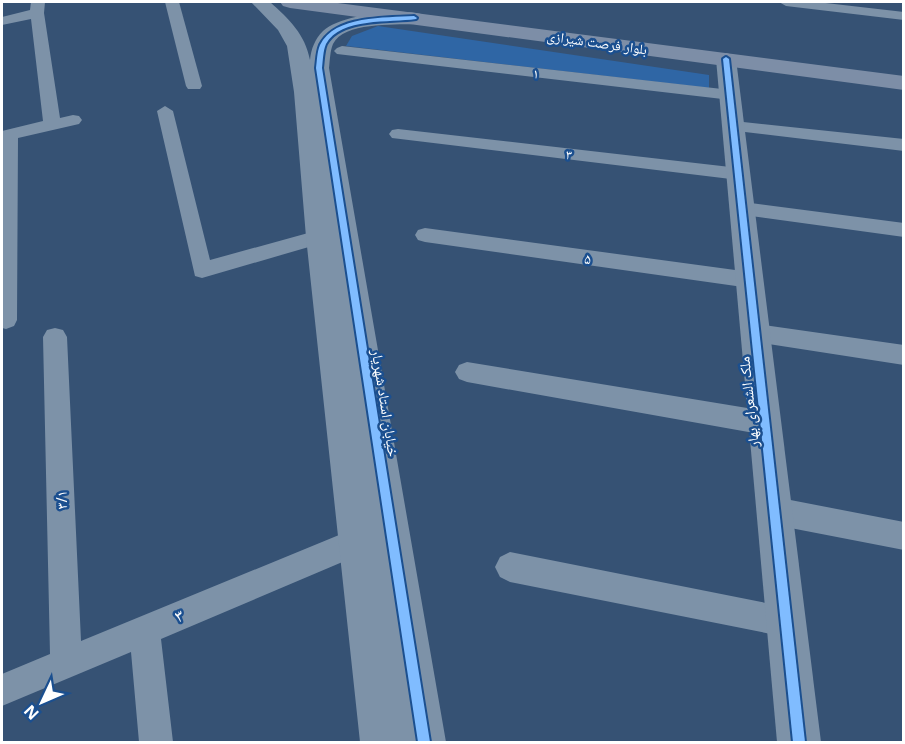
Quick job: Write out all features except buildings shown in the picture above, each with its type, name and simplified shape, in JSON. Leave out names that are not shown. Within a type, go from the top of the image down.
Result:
[{"type":"main road","name":"بلوار فرصت شیرازی","points":[[288,14],[418,10],[903,64]]},
{"type":"main road","name":"بلوار فرصت شیرازی","points":[[418,10],[726,59],[903,83]]},
{"type":"street","points":[[172,2],[194,86]]},
{"type":"street","points":[[260,2],[288,14],[297,46],[305,92],[319,237],[382,742]]},
{"type":"street","points":[[786,2],[903,16]]},
{"type":"street","points":[[2,21],[38,7],[51,125]]},
{"type":"street","points":[[330,59],[323,43],[335,31],[354,22],[418,10]]},
{"type":"street","name":"۱","points":[[330,59],[732,110],[903,145]]},
{"type":"street","name":"خیابان استاد شهریار","points":[[330,59],[424,742]]},
{"type":"street","name":"ملک الشعرای بهار","points":[[726,59],[799,742]]},
{"type":"street","points":[[165,111],[202,270],[319,237]]},
{"type":"street","points":[[6,320],[5,135],[73,120]]},
{"type":"street","name":"۳","points":[[398,134],[739,174]]},
{"type":"street","points":[[743,209],[903,230]]},
{"type":"street","name":"۵","points":[[425,235],[750,280]]},
{"type":"street","points":[[756,333],[903,355]]},
{"type":"street","name":"۳/۱","points":[[56,337],[66,662]]},
{"type":"street","points":[[467,372],[765,423]]},
{"type":"street","points":[[775,511],[903,536]]},
{"type":"street","name":"۳","points":[[2,690],[356,542]]},
{"type":"street","points":[[510,567],[786,621]]},
{"type":"street","points":[[144,630],[156,742]]},
{"type":"shaded area","points":[[378,26],[709,75],[709,88],[346,46],[352,36]]},
{"type":"cycle path","points":[[414,18],[363,22],[338,29],[323,45],[319,68],[424,742]]},
{"type":"cycle path","points":[[726,59],[799,742]]}]
